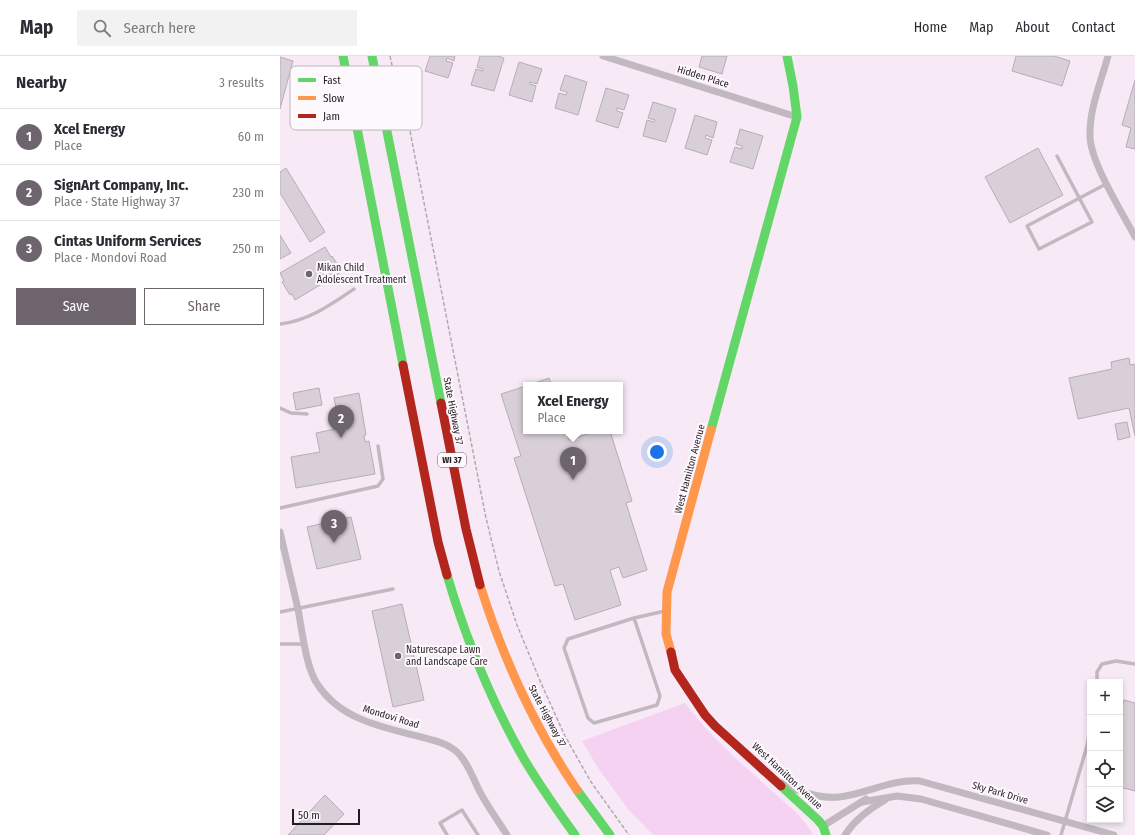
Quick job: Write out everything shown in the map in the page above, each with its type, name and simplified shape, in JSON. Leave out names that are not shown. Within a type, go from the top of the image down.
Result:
[{"type":"main road","name":"WI 37","points":[[343,56],[345,66]]},
{"type":"main road","name":"State Highway 37","points":[[372,56],[374,66]]},
{"type":"main road","name":"West Hamilton Avenue","points":[[787,56],[797,117],[667,592],[666,634],[675,670],[705,715],[715,726],[818,820],[826,835]]},
{"type":"main road","name":"WI 37","points":[[357,130],[438,542],[453,599],[478,665],[511,736],[532,772],[575,835]]},
{"type":"main road","name":"State Highway 37","points":[[387,130],[464,521],[479,582],[513,673],[542,733],[570,778],[610,835]]},
{"type":"street","name":"Hidden Place","points":[[603,56],[797,117]]},
{"type":"street","points":[[1108,56],[1092,112],[1090,137],[1091,144],[1107,184],[1135,237]]},
{"type":"street","name":"Mondovi Road","points":[[280,533],[298,609],[304,644],[310,667],[317,684],[330,700],[347,713],[370,723],[445,744],[457,752],[466,764],[481,794],[507,835]]},
{"type":"street","name":"Sky Park Drive","points":[[774,779],[806,793],[827,797],[850,795],[893,782],[908,780],[920,781],[1114,835]]},
{"type":"street","name":"Sky Park Drive","points":[[822,826],[862,802],[879,787]]},
{"type":"street","name":"Sky Park Drive","points":[[862,802],[898,796],[921,799],[1047,835]]},
{"type":"street","points":[[845,835],[851,826],[861,817],[888,798]]},
{"type":"lane","points":[[1057,156],[1079,198],[1092,222],[1039,249],[1027,226],[1079,198],[1107,184]]},
{"type":"lane","points":[[280,324],[290,323],[304,318],[325,308],[354,289]]},
{"type":"lane","points":[[280,408],[291,413],[307,414]]},
{"type":"lane","points":[[280,508],[378,486],[384,479],[378,446]]},
{"type":"lane","points":[[280,612],[393,589]]},
{"type":"lane","points":[[634,618],[660,696],[657,705],[594,723],[588,718],[564,648],[568,639],[634,618],[666,611]]},
{"type":"lane","points":[[280,644],[304,644]]},
{"type":"lane","points":[[1097,679],[1097,672],[1102,664],[1116,661],[1135,664]]},
{"type":"lane","points":[[1061,835],[1087,746]]},
{"type":"lane","points":[[447,835],[440,823],[462,810],[478,835]]},
{"type":"path","points":[[390,56],[392,66]]},
{"type":"path","points":[[411,130],[486,518],[499,571],[517,626],[565,736],[591,782],[629,835]]},
{"type":"shaded area","points":[[685,703],[704,727],[726,749],[805,822],[813,835],[653,835],[628,809],[598,768],[582,741]]},
{"type":"building","points":[[430,56],[455,56],[454,61],[447,58],[446,61],[453,63],[448,78],[425,71]]},
{"type":"building","points":[[480,56],[498,56],[504,58],[494,91],[471,85],[476,69],[483,71],[483,69],[477,67]]},
{"type":"building","points":[[702,56],[727,56],[722,74],[699,67]]},
{"type":"building","points":[[1016,56],[1054,56],[1070,61],[1062,86],[1012,71]]},
{"type":"building","points":[[280,57],[293,61],[292,66],[290,66],[290,72],[280,109]]},
{"type":"building","points":[[519,62],[542,69],[537,84],[530,82],[530,84],[536,86],[532,102],[509,95]]},
{"type":"building","points":[[565,75],[587,82],[578,115],[555,108],[559,93],[566,95],[567,92],[560,90]]},
{"type":"building","points":[[1135,80],[1135,149],[1126,147],[1131,128],[1122,125]]},
{"type":"building","points":[[606,88],[629,95],[624,110],[617,108],[617,111],[623,113],[618,128],[596,121]]},
{"type":"building","points":[[653,102],[676,109],[666,142],[643,136],[647,120],[654,122],[655,120],[648,118]]},
{"type":"building","points":[[695,115],[717,122],[713,138],[706,135],[705,138],[712,140],[707,155],[685,148]]},
{"type":"building","points":[[740,129],[763,136],[753,169],[730,162],[735,147],[742,149],[742,146],[736,144]]},
{"type":"building","points":[[1038,148],[1063,195],[1010,223],[985,177]]},
{"type":"building","points":[[286,168],[325,232],[310,242],[280,193],[280,172]]},
{"type":"building","points":[[280,235],[291,253],[280,259]]},
{"type":"building","name":"Mikan Child Adolescent Treatment","points":[[325,247],[338,265],[336,266],[340,273],[295,300],[282,282],[284,281],[280,273]]},
{"type":"building","points":[[1129,358],[1130,365],[1135,364],[1135,436],[1129,408],[1078,419],[1069,378],[1112,369],[1111,362]]},
{"type":"building","points":[[549,378],[550,382],[538,382]]},
{"type":"building","points":[[523,387],[523,434],[567,434],[569,440],[588,434],[611,434],[632,501],[626,503],[647,570],[623,578],[619,567],[610,570],[621,605],[575,620],[563,584],[555,586],[514,458],[521,456],[501,394]]},
{"type":"building","points":[[319,388],[322,405],[296,410],[293,393]]},
{"type":"building","points":[[359,393],[366,435],[364,435],[365,442],[369,441],[375,474],[296,488],[291,457],[320,452],[316,433],[340,428],[334,398]]},
{"type":"building","points":[[1127,422],[1130,437],[1118,440],[1115,424]]},
{"type":"building","points":[[351,517],[361,559],[317,569],[307,527]]},
{"type":"building","name":"Naturescape Lawn and Landscape Care","points":[[402,604],[424,700],[393,707],[372,611]]},
{"type":"building","points":[[1124,700],[1135,703],[1135,791],[1123,788]]},
{"type":"building","points":[[325,795],[344,814],[324,835],[288,835]]},
{"type":"traffic: fast","points":[[343,56],[345,66]]},
{"type":"traffic: fast","points":[[372,56],[374,66]]},
{"type":"traffic: fast","points":[[711,430],[797,117],[787,56]]},
{"type":"traffic: fast","points":[[357,130],[403,365]]},
{"type":"traffic: fast","points":[[387,130],[441,403]]},
{"type":"traffic: fast","points":[[447,575],[462,623],[480,669],[501,715],[530,769],[575,835]]},
{"type":"traffic: fast","points":[[781,786],[818,820],[823,826],[826,835]]},
{"type":"traffic: fast","points":[[577,790],[610,835]]},
{"type":"traffic: slow","points":[[671,652],[666,634],[667,592],[711,430]]},
{"type":"traffic: slow","points":[[480,585],[509,665],[533,717],[561,766],[577,790]]},
{"type":"traffic: jam","points":[[403,365],[438,542],[447,575]]},
{"type":"traffic: jam","points":[[441,403],[466,529],[480,585]]},
{"type":"traffic: jam","points":[[671,652],[675,670],[705,715],[715,726],[781,786]]},
{"type":"place","name":"Mikan Child Adolescent Treatment","points":[[309,274]]},
{"type":"place","name":"SignArt Company, Inc.","points":[[341,438]]},
{"type":"place","name":"Xcel Energy","points":[[573,480]]},
{"type":"place","name":"Cintas Uniform Services","points":[[334,543]]},
{"type":"place","name":"Naturescape Lawn and Landscape Care","points":[[398,656]]}]
